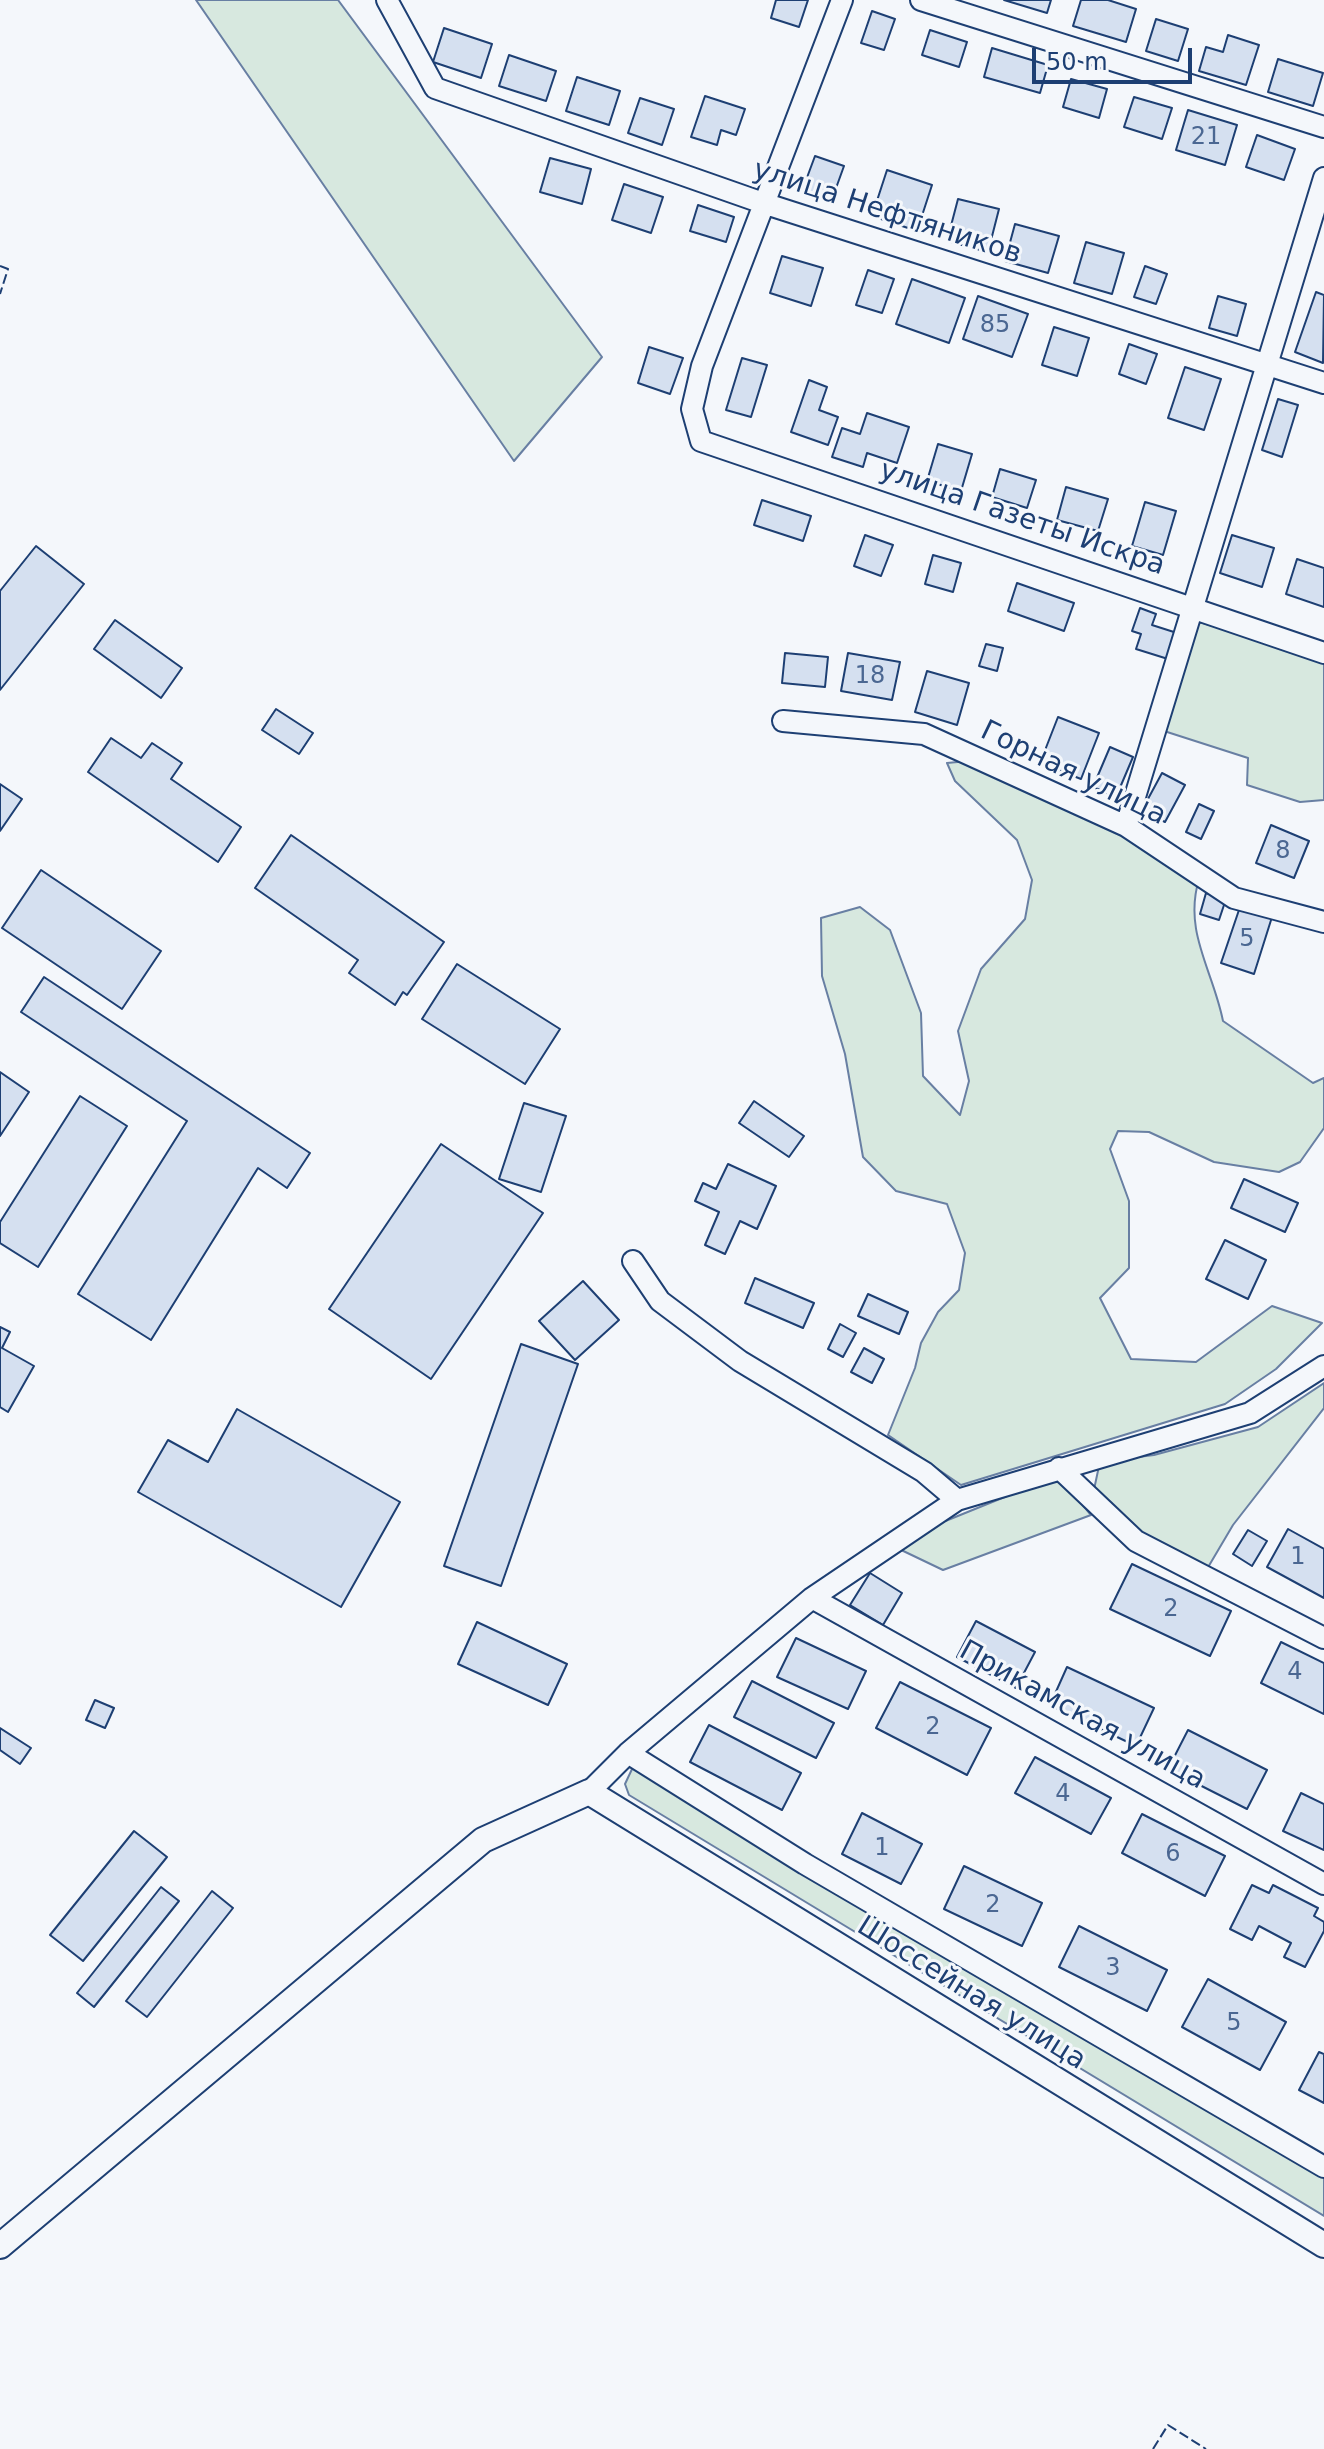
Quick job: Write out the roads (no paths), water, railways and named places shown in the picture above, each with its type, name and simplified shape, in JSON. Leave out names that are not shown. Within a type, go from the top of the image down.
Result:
[{"type":"street","name":"улица Нефтяников","points":[[387,0],[435,88],[763,203],[1324,383]]},
{"type":"street","points":[[763,203],[842,0]]},
{"type":"street","points":[[921,0],[1324,127]]},
{"type":"street","points":[[1126,826],[1324,178]]},
{"type":"street","name":"улица Газеты Искра","points":[[763,203],[702,366],[692,409],[701,441],[1324,653]]},
{"type":"street","name":"Горная улица","points":[[783,721],[924,734],[1126,826],[1234,898],[1324,922]]},
{"type":"street","points":[[633,1261],[660,1301],[729,1352],[924,1472],[957,1500]]},
{"type":"street","points":[[0,2246],[483,1840],[589,1792],[628,1753],[812,1598],[957,1500],[1250,1413],[1324,1366]]},
{"type":"street","points":[[1059,1468],[1136,1541],[1324,1638]]},
{"type":"street","name":"Прикамская улица","points":[[812,1598],[1324,1884]]},
{"type":"street","name":"Шоссейная улица","points":[[628,1753],[805,1864],[1324,2167]]},
{"type":"street","name":"Шоссейная улица","points":[[589,1792],[1324,2245]]}]
